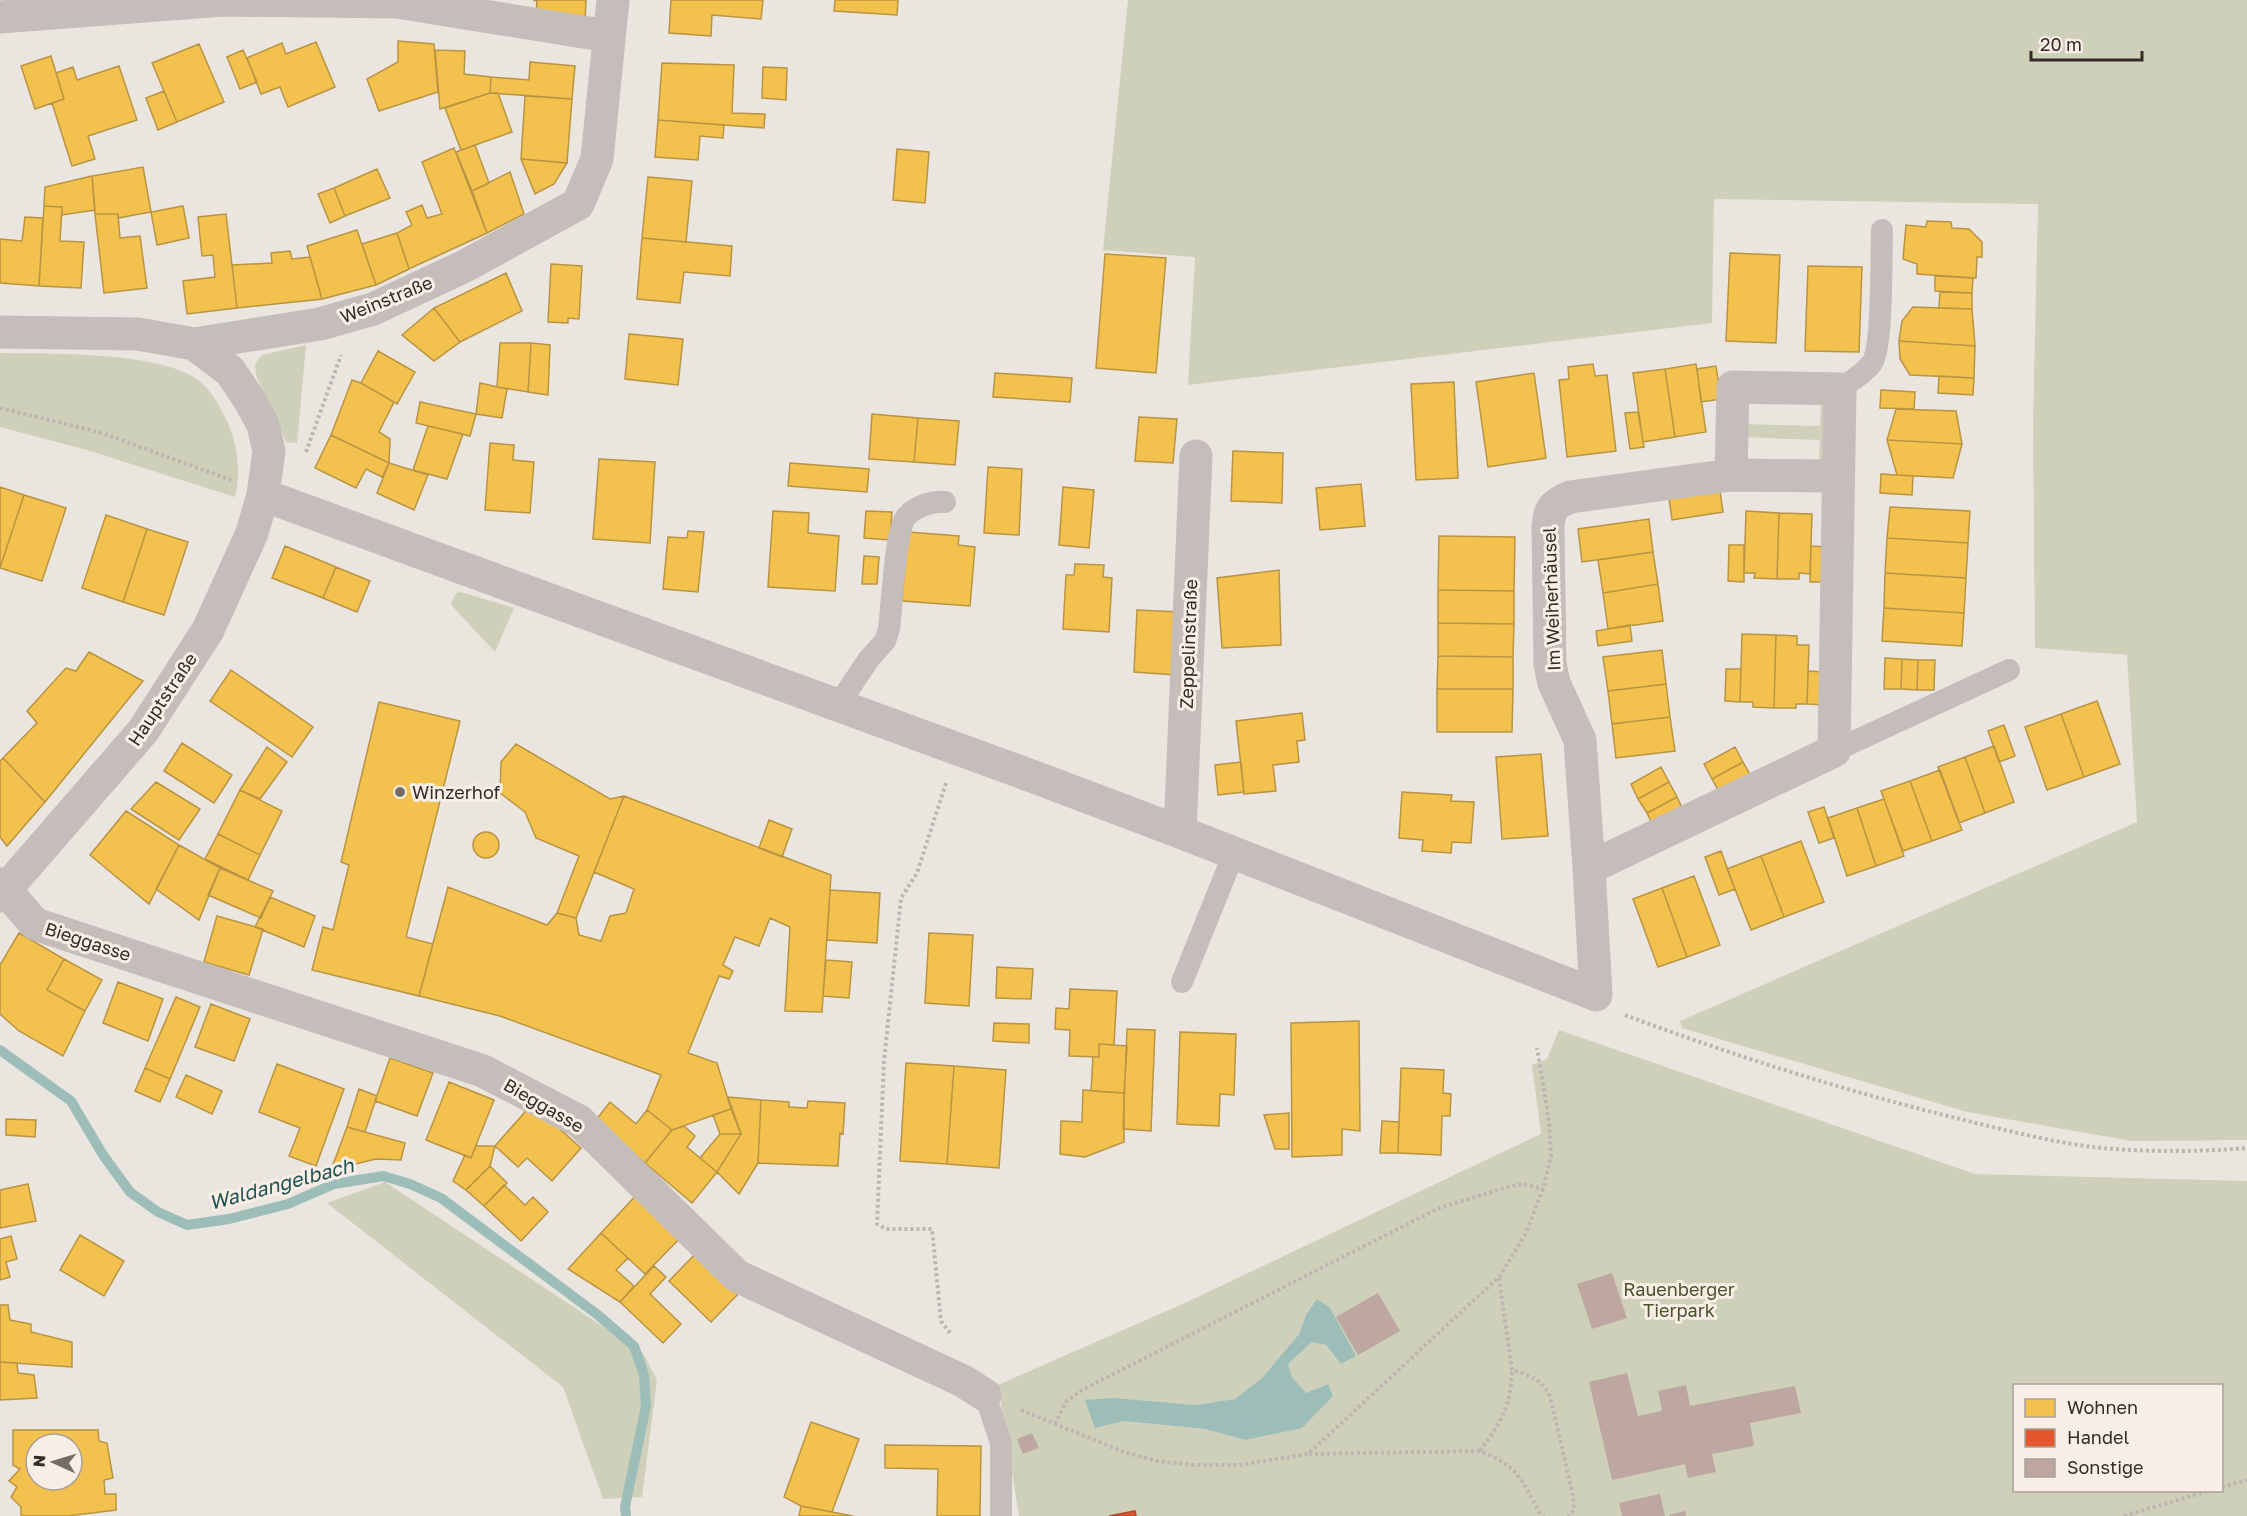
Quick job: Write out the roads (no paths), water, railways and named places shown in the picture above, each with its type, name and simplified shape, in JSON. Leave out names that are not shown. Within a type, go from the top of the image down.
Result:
[{"type":"street","points":[[0,17],[223,0],[397,1],[608,36]]},
{"type":"street","name":"Weinstraße","points":[[194,344],[320,324],[373,309],[465,266],[578,204],[597,159],[613,0]]},
{"type":"street","points":[[0,332],[138,334],[194,344],[230,371],[263,425],[269,451],[275,500],[838,705],[1234,853]]},
{"type":"street","points":[[1589,868],[1834,750],[1840,389],[1733,387],[1731,474]]},
{"type":"street","name":"Zeppelinstraße","points":[[1180,832],[1196,456]]},
{"type":"street","name":"Im Weiherhäusel","points":[[1234,853],[1596,995],[1580,740],[1554,683],[1550,664],[1548,527],[1550,511],[1557,502],[1570,497],[1731,474],[1838,476]]},
{"type":"street","name":"Hauptstraße","points":[[2,890],[143,731],[208,630],[250,539],[275,500]]},
{"type":"street","name":"Bieggasse","points":[[2,890],[36,924],[483,1071],[579,1121],[737,1276],[963,1381],[985,1395]]},
{"type":"lane","points":[[1840,389],[1859,376],[1873,361],[1878,342],[1882,230]]},
{"type":"lane","points":[[838,705],[869,659],[885,640],[889,629],[898,543],[905,518],[913,511],[934,501],[945,502]]},
{"type":"lane","points":[[1834,750],[2009,670]]},
{"type":"lane","points":[[1182,982],[1234,853]]},
{"type":"lane","points":[[985,1395],[1001,1443],[1001,1516]]},
{"type":"water","points":[[1317,1299],[1330,1308],[1356,1356],[1341,1364],[1326,1345],[1312,1342],[1288,1364],[1292,1377],[1306,1393],[1328,1384],[1333,1396],[1302,1428],[1245,1440],[1205,1429],[1123,1421],[1095,1428],[1085,1400],[1113,1398],[1195,1405],[1235,1399],[1262,1378],[1299,1334],[1306,1315]]},
{"type":"waterway","name":"Waldangelbach","points":[[0,1050],[71,1101],[103,1155],[130,1192],[158,1212],[187,1225],[229,1219],[288,1204],[334,1184],[383,1176],[410,1184],[441,1198],[598,1315],[634,1346],[644,1375],[646,1406],[625,1507],[626,1516]]},
{"type":"place","name":"Winzerhof","points":[[400,792]]},
{"type":"park label","name":"Rauenberger Tierpark","points":[[1679,1299]]}]
